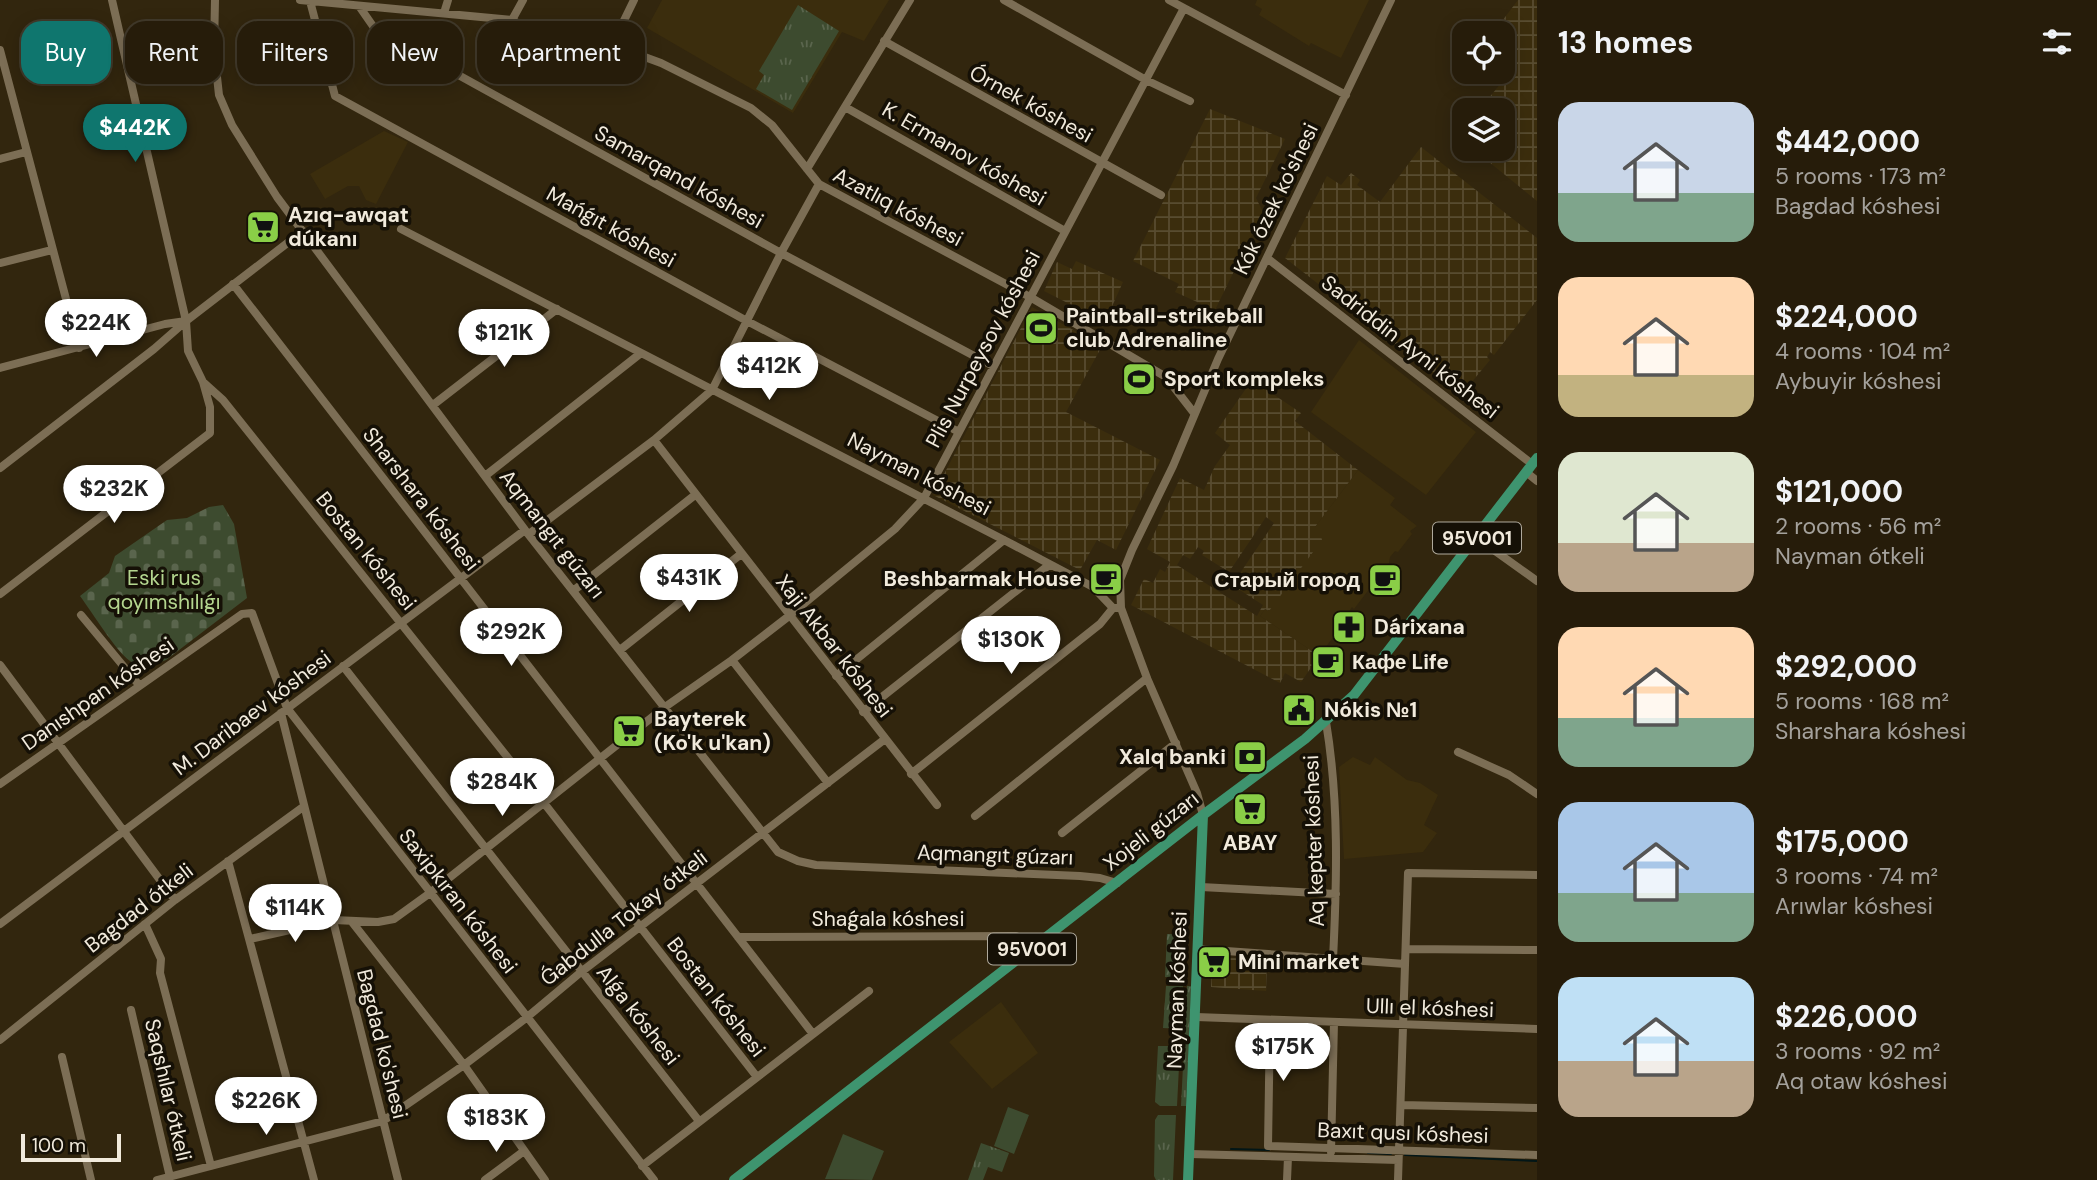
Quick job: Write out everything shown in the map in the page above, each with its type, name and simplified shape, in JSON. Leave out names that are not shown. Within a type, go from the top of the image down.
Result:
[{"type":"main road","name":"Xojeli gúzarı","points":[[739,1179],[1203,815],[1326,722],[1354,695],[1532,465]]},
{"type":"main road","name":"Nayman kóshesi","points":[[1188,1180],[1203,815]]},
{"type":"street","points":[[0,594],[210,433],[210,407],[203,382],[188,351],[186,321],[112,0]]},
{"type":"street","name":"Aqmangıt gúzarı","points":[[215,0],[216,81],[223,109],[277,197],[527,532],[762,834],[779,852],[797,862],[816,864],[1080,876],[1116,883]]},
{"type":"street","name":"Azatlıq kóshesi","points":[[300,0],[359,6],[369,3],[512,20]]},
{"type":"street","points":[[444,13],[448,0]]},
{"type":"street","points":[[512,20],[523,0]]},
{"type":"street","points":[[624,21],[634,0]]},
{"type":"street","points":[[807,169],[909,0]]},
{"type":"street","points":[[1004,0],[1146,80],[1190,101]]},
{"type":"street","points":[[1169,0],[1346,96]]},
{"type":"street","name":"Kók ózek ko'shesi","points":[[1117,608],[1120,580],[1174,466],[1194,413],[1391,0]]},
{"type":"street","name":"Mańǵıt kóshesi","points":[[310,1],[335,96],[747,321],[959,432]]},
{"type":"street","name":"Samarqand kóshesi","points":[[359,6],[375,29],[781,253],[993,366]]},
{"type":"street","name":"Plis Nurpeysov kóshesi","points":[[250,939],[334,920],[378,922],[394,919],[665,707],[789,616],[895,529],[924,498],[1184,8]]},
{"type":"street","name":"Órnek kóshesi","points":[[884,41],[1161,195]]},
{"type":"street","points":[[0,50],[1,62],[79,348]]},
{"type":"street","name":"Azatlıq kóshesi","points":[[645,57],[751,108],[772,125],[819,184],[1030,297],[1166,377],[1194,413]]},
{"type":"street","name":"K. Ermanov kóshesi","points":[[845,107],[1065,231]]},
{"type":"street","points":[[0,159],[26,152]]},
{"type":"street","name":"M. Daribaev kóshesi","points":[[0,924],[401,622],[654,440],[712,390],[819,184]]},
{"type":"street","name":"Nayman kóshesi","points":[[401,229],[1093,587],[1117,608],[1197,793],[1203,815]]},
{"type":"street","points":[[0,468],[303,231]]},
{"type":"street","points":[[0,263],[52,250]]},
{"type":"street","name":"Sadriddin Ayni kóshesi","points":[[1267,258],[1532,465],[1537,481]]},
{"type":"street","name":"Sharshara kóshesi","points":[[233,284],[813,1034]]},
{"type":"street","points":[[433,405],[557,309]]},
{"type":"street","points":[[0,368],[165,324],[186,321]]},
{"type":"street","points":[[485,476],[641,353]]},
{"type":"street","name":"Bostan kóshesi","points":[[203,382],[223,400],[401,622],[757,1077]]},
{"type":"street","name":"Xaji Akbar kóshesi","points":[[654,440],[936,805]]},
{"type":"street","points":[[573,591],[695,495]]},
{"type":"street","points":[[1477,538],[1537,581]]},
{"type":"street","points":[[836,676],[1004,540]]},
{"type":"street","points":[[620,650],[741,554]]},
{"type":"street","points":[[863,712],[1049,565]]},
{"type":"street","points":[[911,774],[1117,608]]},
{"type":"street","name":"Danıshpan kóshesi","points":[[0,784],[242,614],[252,613],[284,710]]},
{"type":"street","points":[[81,615],[139,685]]},
{"type":"street","points":[[732,660],[828,783]]},
{"type":"street","points":[[0,664],[175,900]]},
{"type":"street","name":"Alǵa kóshesi","points":[[344,666],[699,1121]]},
{"type":"street","points":[[975,816],[1147,678]]},
{"type":"street","name":"Bagdad ko'shesi","points":[[284,710],[303,807],[334,920],[398,1180]]},
{"type":"street","name":"Saxipkıran kóshesi","points":[[284,710],[654,1180]]},
{"type":"street","name":"Aq kepter kóshesi","points":[[1326,722],[1334,783],[1334,959]]},
{"type":"street","name":"Ǵabdulla Tokay ótkeli","points":[[158,1180],[383,1121],[526,1018],[581,972],[885,739]]},
{"type":"street","points":[[1062,834],[1175,743]]},
{"type":"street","points":[[1458,752],[1508,775],[1537,794]]},
{"type":"street","name":"Bagdad ótkeli","points":[[0,1040],[175,900],[303,807]]},
{"type":"street","points":[[228,861],[314,1180]]},
{"type":"street","points":[[1398,1180],[1408,873],[1537,875]]},
{"type":"street","points":[[1200,887],[1336,894]]},
{"type":"street","points":[[352,922],[464,1065],[545,1180]]},
{"type":"street","points":[[145,924],[161,959],[160,973],[211,1166]]},
{"type":"street","name":"Shaǵala kóshesi","points":[[738,937],[1016,936],[1034,947]]},
{"type":"street","points":[[1198,949],[1405,964]]},
{"type":"street","points":[[1406,949],[1537,950]]},
{"type":"street","points":[[642,1166],[869,991]]},
{"type":"street","name":"Saqshılar ótkeli","points":[[131,1010],[170,1177]]},
{"type":"street","name":"Ullı el kóshesi","points":[[1196,1017],[1537,1029]]},
{"type":"street","name":"Baxıt qusı kóshesi","points":[[1270,1020],[1268,1146],[1537,1155]]},
{"type":"street","points":[[1331,1158],[1334,1022]]},
{"type":"street","points":[[62,1056],[91,1180]]},
{"type":"street","points":[[1401,1105],[1537,1108]]},
{"type":"street","points":[[485,1180],[524,1151]]},
{"type":"street","name":"Baxıt qusı kóshesi","points":[[1189,1154],[1398,1160]]},
{"type":"street","points":[[1287,1180],[1288,1157]]},
{"type":"shaded area","points":[[662,0],[889,0],[864,41],[842,32],[793,113],[647,28]]},
{"type":"shaded area","points":[[1257,0],[1369,0],[1341,58],[1311,43],[1309,46],[1259,15],[1262,9],[1255,5]]},
{"type":"shaded area","points":[[1518,0],[1537,0],[1537,201],[1488,161],[1515,161],[1515,98],[1489,98],[1500,84],[1515,84],[1515,21],[1502,21]]},
{"type":"shaded area","points":[[1210,109],[1285,139],[1256,198],[1263,212],[1215,310],[1175,292],[1179,284],[1133,261]]},
{"type":"shaded area","points":[[384,131],[408,142],[376,204],[366,200],[359,186],[348,186],[325,199],[310,174]]},
{"type":"shaded area","points":[[1421,147],[1537,238],[1537,300],[1494,355],[1490,352],[1487,357],[1490,360],[1461,395],[1285,258],[1327,176],[1341,185],[1351,173],[1360,180],[1357,185],[1380,202]]},
{"type":"shaded area","points":[[1076,261],[1123,282],[1105,322],[1044,291],[1057,262],[1072,269]]},
{"type":"shaded area","points":[[1032,307],[1102,346],[1066,412],[1160,460],[1116,550],[1097,540],[1080,570],[933,495]]},
{"type":"shaded area","points":[[1359,340],[1476,432],[1426,495],[1311,412]]},
{"type":"shaded area","points":[[1252,380],[1301,413],[1295,421],[1358,470],[1315,527],[1322,540],[1269,611],[1265,609],[1260,616],[1319,656],[1301,682],[1285,673],[1280,683],[1131,605],[1144,579],[1153,583],[1160,569],[1165,572],[1170,562],[1147,549],[1180,478],[1204,490],[1215,466],[1230,445],[1215,433]],"holes":[[[1266,517],[1274,523],[1232,585],[1263,605],[1257,616],[1177,565],[1183,555],[1190,559],[1198,547],[1204,551],[1202,555],[1229,572]]]},
{"type":"shaded area","points":[[1358,470],[1395,498],[1390,505],[1417,526],[1410,531],[1412,534],[1398,552],[1395,551],[1390,557],[1389,563],[1354,609],[1352,607],[1346,620],[1319,656],[1260,616],[1265,609],[1268,611],[1315,527]]},
{"type":"shaded area","points":[[1353,757],[1370,765],[1375,757],[1407,780],[1420,783],[1438,795],[1424,825],[1437,833],[1423,852],[1344,859],[1339,767]]},
{"type":"shaded area","points":[[1213,956],[1267,961],[1266,991],[1211,987]]},
{"type":"shaded area","points":[[1001,1002],[1038,1053],[992,1089],[949,1042]]},
{"type":"green space","points":[[798,5],[839,31],[792,110],[756,89],[764,75],[759,71]]},
{"type":"green space","name":"Eski rus qoyımshılıǵı","points":[[223,505],[234,524],[247,598],[166,660],[146,666],[133,663],[113,643],[80,596],[109,573],[115,556],[167,520],[187,518],[209,507]]},
{"type":"green space","points":[[1167,934],[1186,934],[1183,978],[1165,977]]},
{"type":"green space","points":[[1166,986],[1183,986],[1181,1029],[1163,1028]]},
{"type":"green space","points":[[1187,986],[1191,986],[1186,1106],[1181,1106]]},
{"type":"green space","points":[[1158,1046],[1180,1046],[1177,1106],[1160,1106],[1155,1102]]},
{"type":"green space","points":[[1008,1107],[1029,1115],[1014,1154],[994,1146]]},
{"type":"green space","points":[[1158,1115],[1176,1115],[1173,1180],[1156,1180],[1154,1176],[1155,1120]]},
{"type":"green space","points":[[843,1134],[884,1151],[872,1180],[825,1179]]},
{"type":"green space","points":[[981,1143],[1009,1153],[1002,1172],[988,1167],[983,1180],[968,1180]]},
{"type":"waterway","points":[[1231,1149],[1269,1150]]},
{"type":"waterway","points":[[1368,1153],[1391,1154]]},
{"type":"waterway","points":[[1405,1155],[1537,1161]]},
{"type":"place","name":"Azıq-awqat dúkanı","points":[[263,227]]},
{"type":"place","name":"Paintball-strikeball club Adrenaline","points":[[1041,328]]},
{"type":"place","name":"Sport kompleks","points":[[1139,379]]},
{"type":"place","name":"Beshbarmak House","points":[[1106,579]]},
{"type":"place","name":"Старый город","points":[[1385,580]]},
{"type":"place","name":"Dárixana","points":[[1349,627]]},
{"type":"place","name":"Кафе Life","points":[[1328,662]]},
{"type":"place","name":"Nókis №1","points":[[1299,710]]},
{"type":"place","name":"Bayterek (Ko'k u'kan)","points":[[629,731]]},
{"type":"place","name":"Xalq banki","points":[[1250,757]]},
{"type":"place","name":"ABAY","points":[[1250,809]]},
{"type":"place","name":"Mini market","points":[[1214,962]]}]
